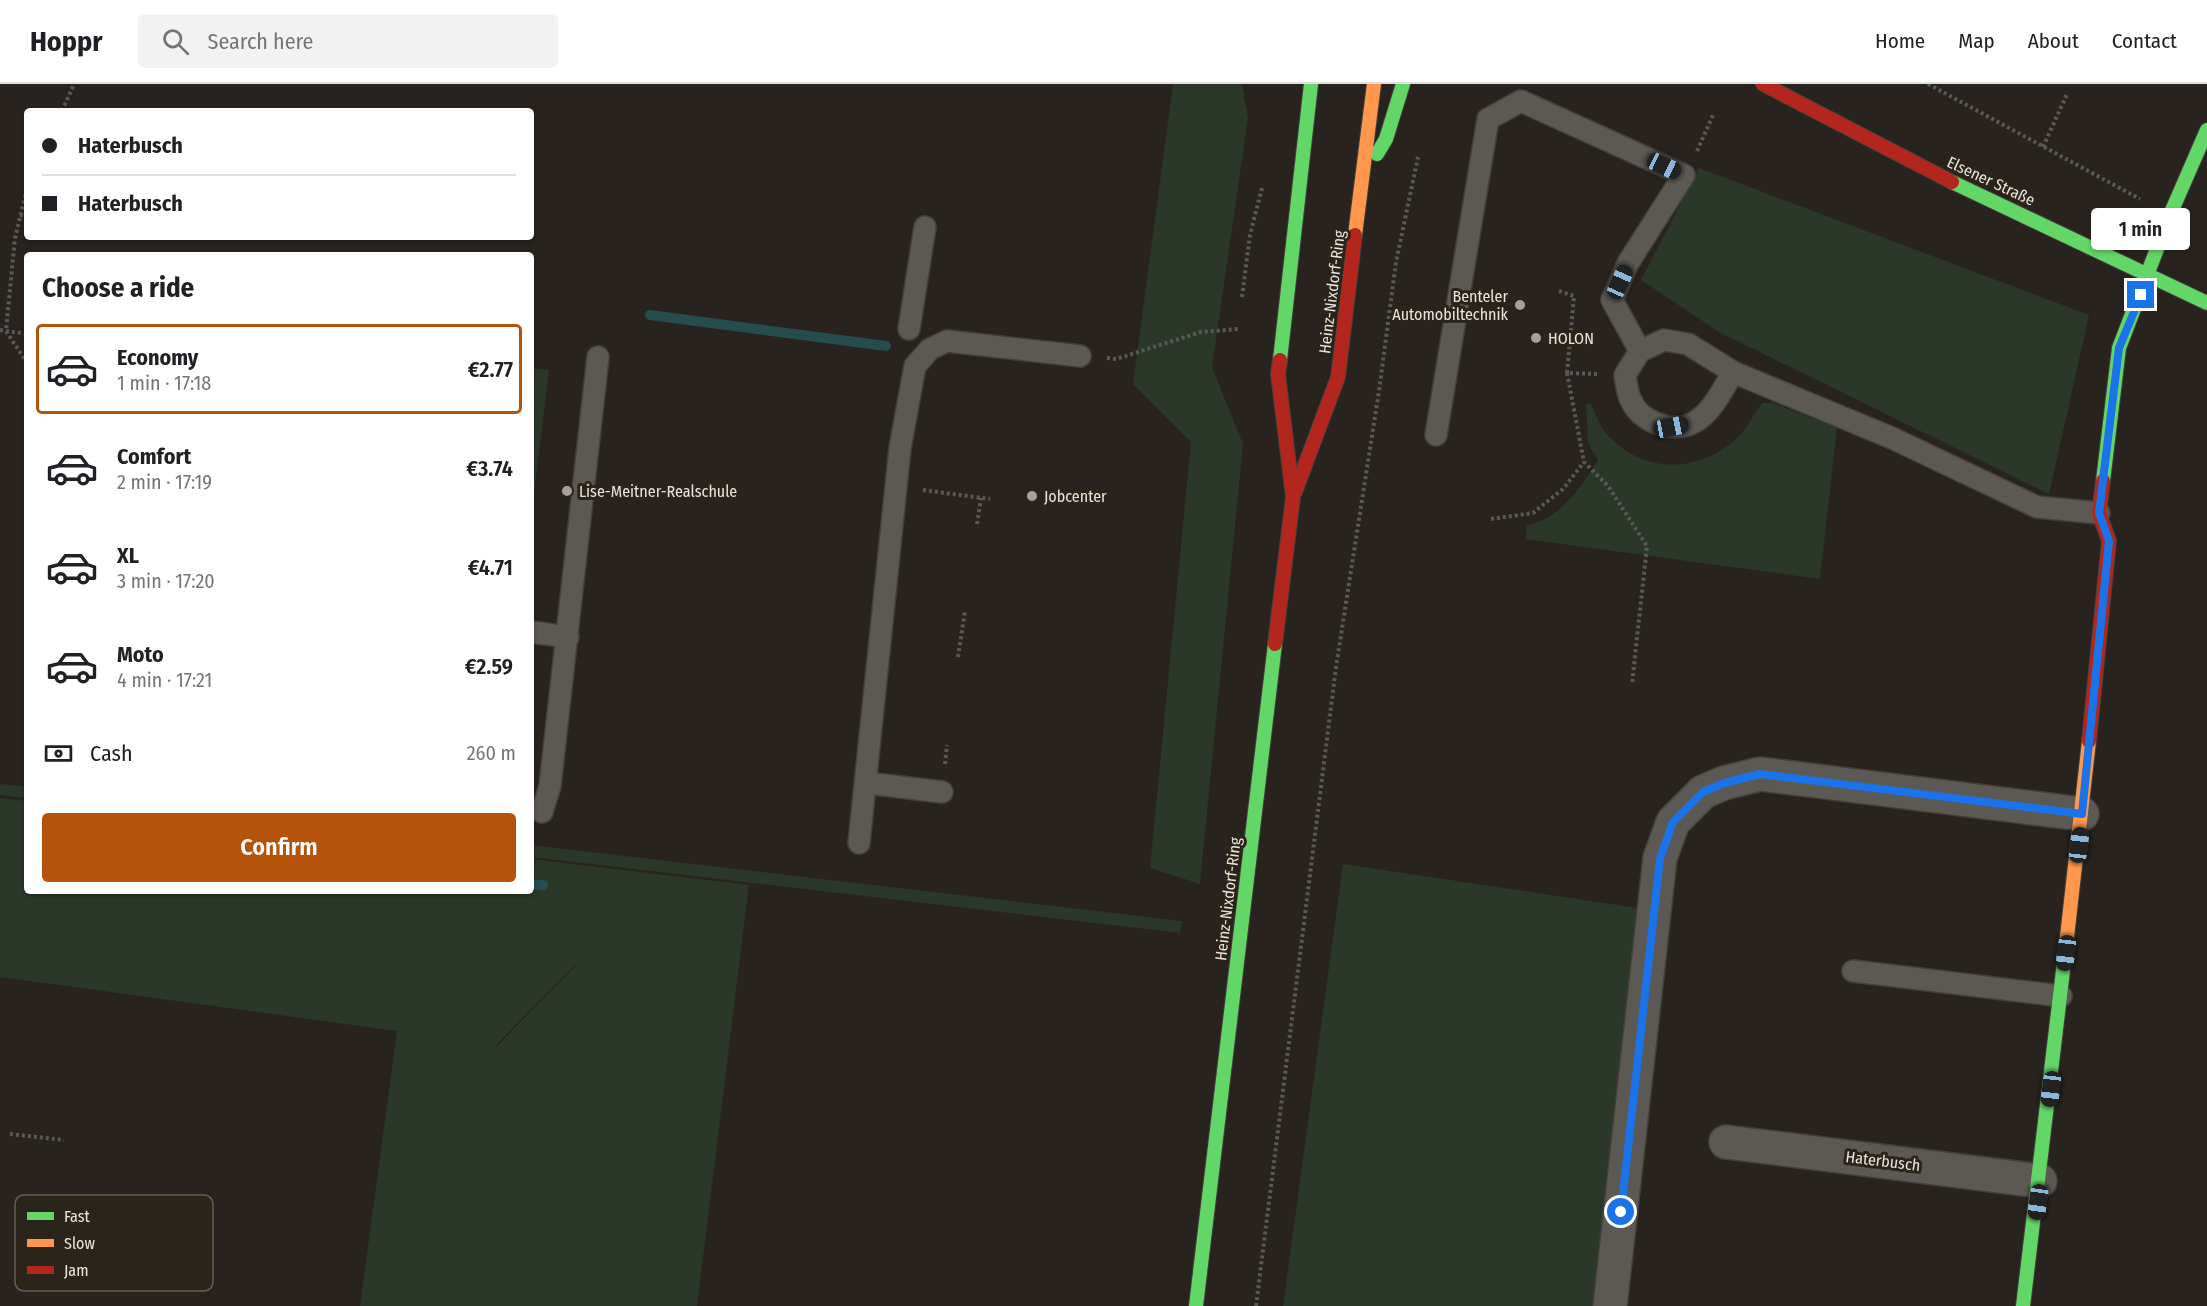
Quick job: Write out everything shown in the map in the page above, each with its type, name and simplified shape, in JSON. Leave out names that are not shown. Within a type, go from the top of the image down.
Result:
[{"type":"street","name":"Heinz-Nixdorf-Ring","points":[[1293,497],[1278,374],[1311,84]]},
{"type":"street","name":"Heinz-Nixdorf-Ring","points":[[1196,1306],[1293,497],[1338,377],[1374,84]]},
{"type":"street","points":[[1363,176],[1386,138],[1403,84]]},
{"type":"street","name":"Elsener Straße","points":[[1763,84],[1938,175],[2207,303]]},
{"type":"street","points":[[2023,1306],[2040,1181],[2082,814],[2109,541],[2099,513],[2119,348],[2170,215],[2207,130]]},
{"type":"street","points":[[1610,1306],[1660,858],[1673,822],[1703,792],[1724,783],[1760,774],[2082,814]]},
{"type":"street","name":"Haterbusch","points":[[1726,1142],[2040,1181]]},
{"type":"lane","points":[[1436,435],[1488,119],[1521,101],[1684,175],[1628,263],[1612,300],[1640,351]]},
{"type":"lane","points":[[909,329],[925,227]]},
{"type":"lane","points":[[1734,372],[1714,404],[1693,423],[1671,427],[1648,420],[1630,400],[1625,375],[1640,351],[1664,340],[1688,344],[1734,372],[1892,438],[2037,507],[2099,513]]},
{"type":"lane","points":[[859,843],[867,783],[878,644],[894,498],[915,366],[930,349],[947,341],[1080,356]]},
{"type":"lane","points":[[542,812],[550,786],[598,357]]},
{"type":"lane","points":[[534,632],[568,637]]},
{"type":"lane","points":[[867,783],[942,792]]},
{"type":"lane","points":[[1853,971],[2061,996]]},
{"type":"path","points":[[63,108],[74,84]]},
{"type":"path","points":[[1928,84],[2170,215]]},
{"type":"path","points":[[2043,147],[2067,94]]},
{"type":"path","points":[[1684,175],[1713,115]]},
{"type":"path","points":[[1256,1306],[1336,667],[1379,391],[1396,262],[1419,151]]},
{"type":"path","points":[[1242,297],[1250,235],[1263,184]]},
{"type":"path","points":[[24,200],[20,215],[6,331],[24,358]]},
{"type":"path","points":[[20,215],[24,216]]},
{"type":"path","points":[[1559,291],[1574,296],[1567,372],[1584,462],[1608,486],[1647,546],[1632,684]]},
{"type":"path","points":[[1080,356],[1116,358],[1201,332],[1239,329]]},
{"type":"path","points":[[0,330],[24,334]]},
{"type":"path","points":[[1567,372],[1625,375]]},
{"type":"path","points":[[1491,519],[1533,513],[1563,489],[1584,462]]},
{"type":"path","points":[[919,490],[990,499]]},
{"type":"path","points":[[977,524],[981,498]]},
{"type":"path","points":[[958,657],[965,611]]},
{"type":"path","points":[[10,1134],[64,1140]]},
{"type":"green space","points":[[1173,84],[1242,84],[1248,118],[1212,367],[1243,444],[1200,884],[1150,868],[1191,442],[1133,384]]},
{"type":"green space","points":[[1699,168],[2089,315],[2049,494],[1719,332],[1641,280]]},
{"type":"green space","points":[[534,368],[549,370],[534,495]]},
{"type":"green space","points":[[1590,403],[1605,432],[1619,446],[1651,462],[1668,464],[1686,464],[1719,451],[1739,436],[1762,403],[1773,403],[1837,428],[1820,579],[1525,539],[1527,525],[1539,522],[1559,509],[1577,491],[1598,460],[1588,443],[1586,405]]},
{"type":"green space","points":[[0,784],[24,787],[24,798],[0,795]]},
{"type":"green space","points":[[0,798],[24,801],[24,894],[534,894],[534,859],[749,885],[697,1306],[360,1306],[397,1031],[0,977]],"holes":[[[576,964],[576,965],[496,1047],[496,1045]]]},
{"type":"green space","points":[[534,845],[1182,921],[1180,933],[534,857]]},
{"type":"green space","points":[[1343,864],[1644,909],[1596,1306],[1283,1306]]},
{"type":"waterway","points":[[650,315],[886,346]]},
{"type":"waterway","points":[[534,884],[543,885]]},
{"type":"traffic: fast","points":[[1280,360],[1311,84]]},
{"type":"traffic: fast","points":[[1377,154],[1386,139],[1403,84]]},
{"type":"traffic: fast","points":[[2103,481],[2119,348],[2170,215],[2207,130]]},
{"type":"traffic: fast","points":[[1952,182],[2207,303]]},
{"type":"traffic: fast","points":[[1196,1306],[1275,644]]},
{"type":"traffic: fast","points":[[2023,1306],[2067,937]]},
{"type":"traffic: slow","points":[[1355,235],[1374,84]]},
{"type":"traffic: slow","points":[[2067,937],[2089,741]]},
{"type":"traffic: jam","points":[[1763,84],[1952,182]]},
{"type":"traffic: jam","points":[[1295,492],[1338,377],[1355,235]]},
{"type":"traffic: jam","points":[[1275,644],[1293,497],[1278,374],[1280,360]]},
{"type":"traffic: jam","points":[[2089,741],[2109,541],[2099,513],[2103,481]]},
{"type":"place","name":"Benteler Automobiltechnik","points":[[1520,305]]},
{"type":"place","name":"HOLON","points":[[1536,338]]},
{"type":"place","name":"Lise-Meitner-Realschule","points":[[567,491]]},
{"type":"place","name":"Jobcenter","points":[[1032,496]]},
{"type":"route","points":[[1621,1212],[1660,858],[1673,822],[1703,792],[1724,783],[1760,774],[2082,814],[2109,541],[2099,513],[2119,348],[2141,295]]}]
